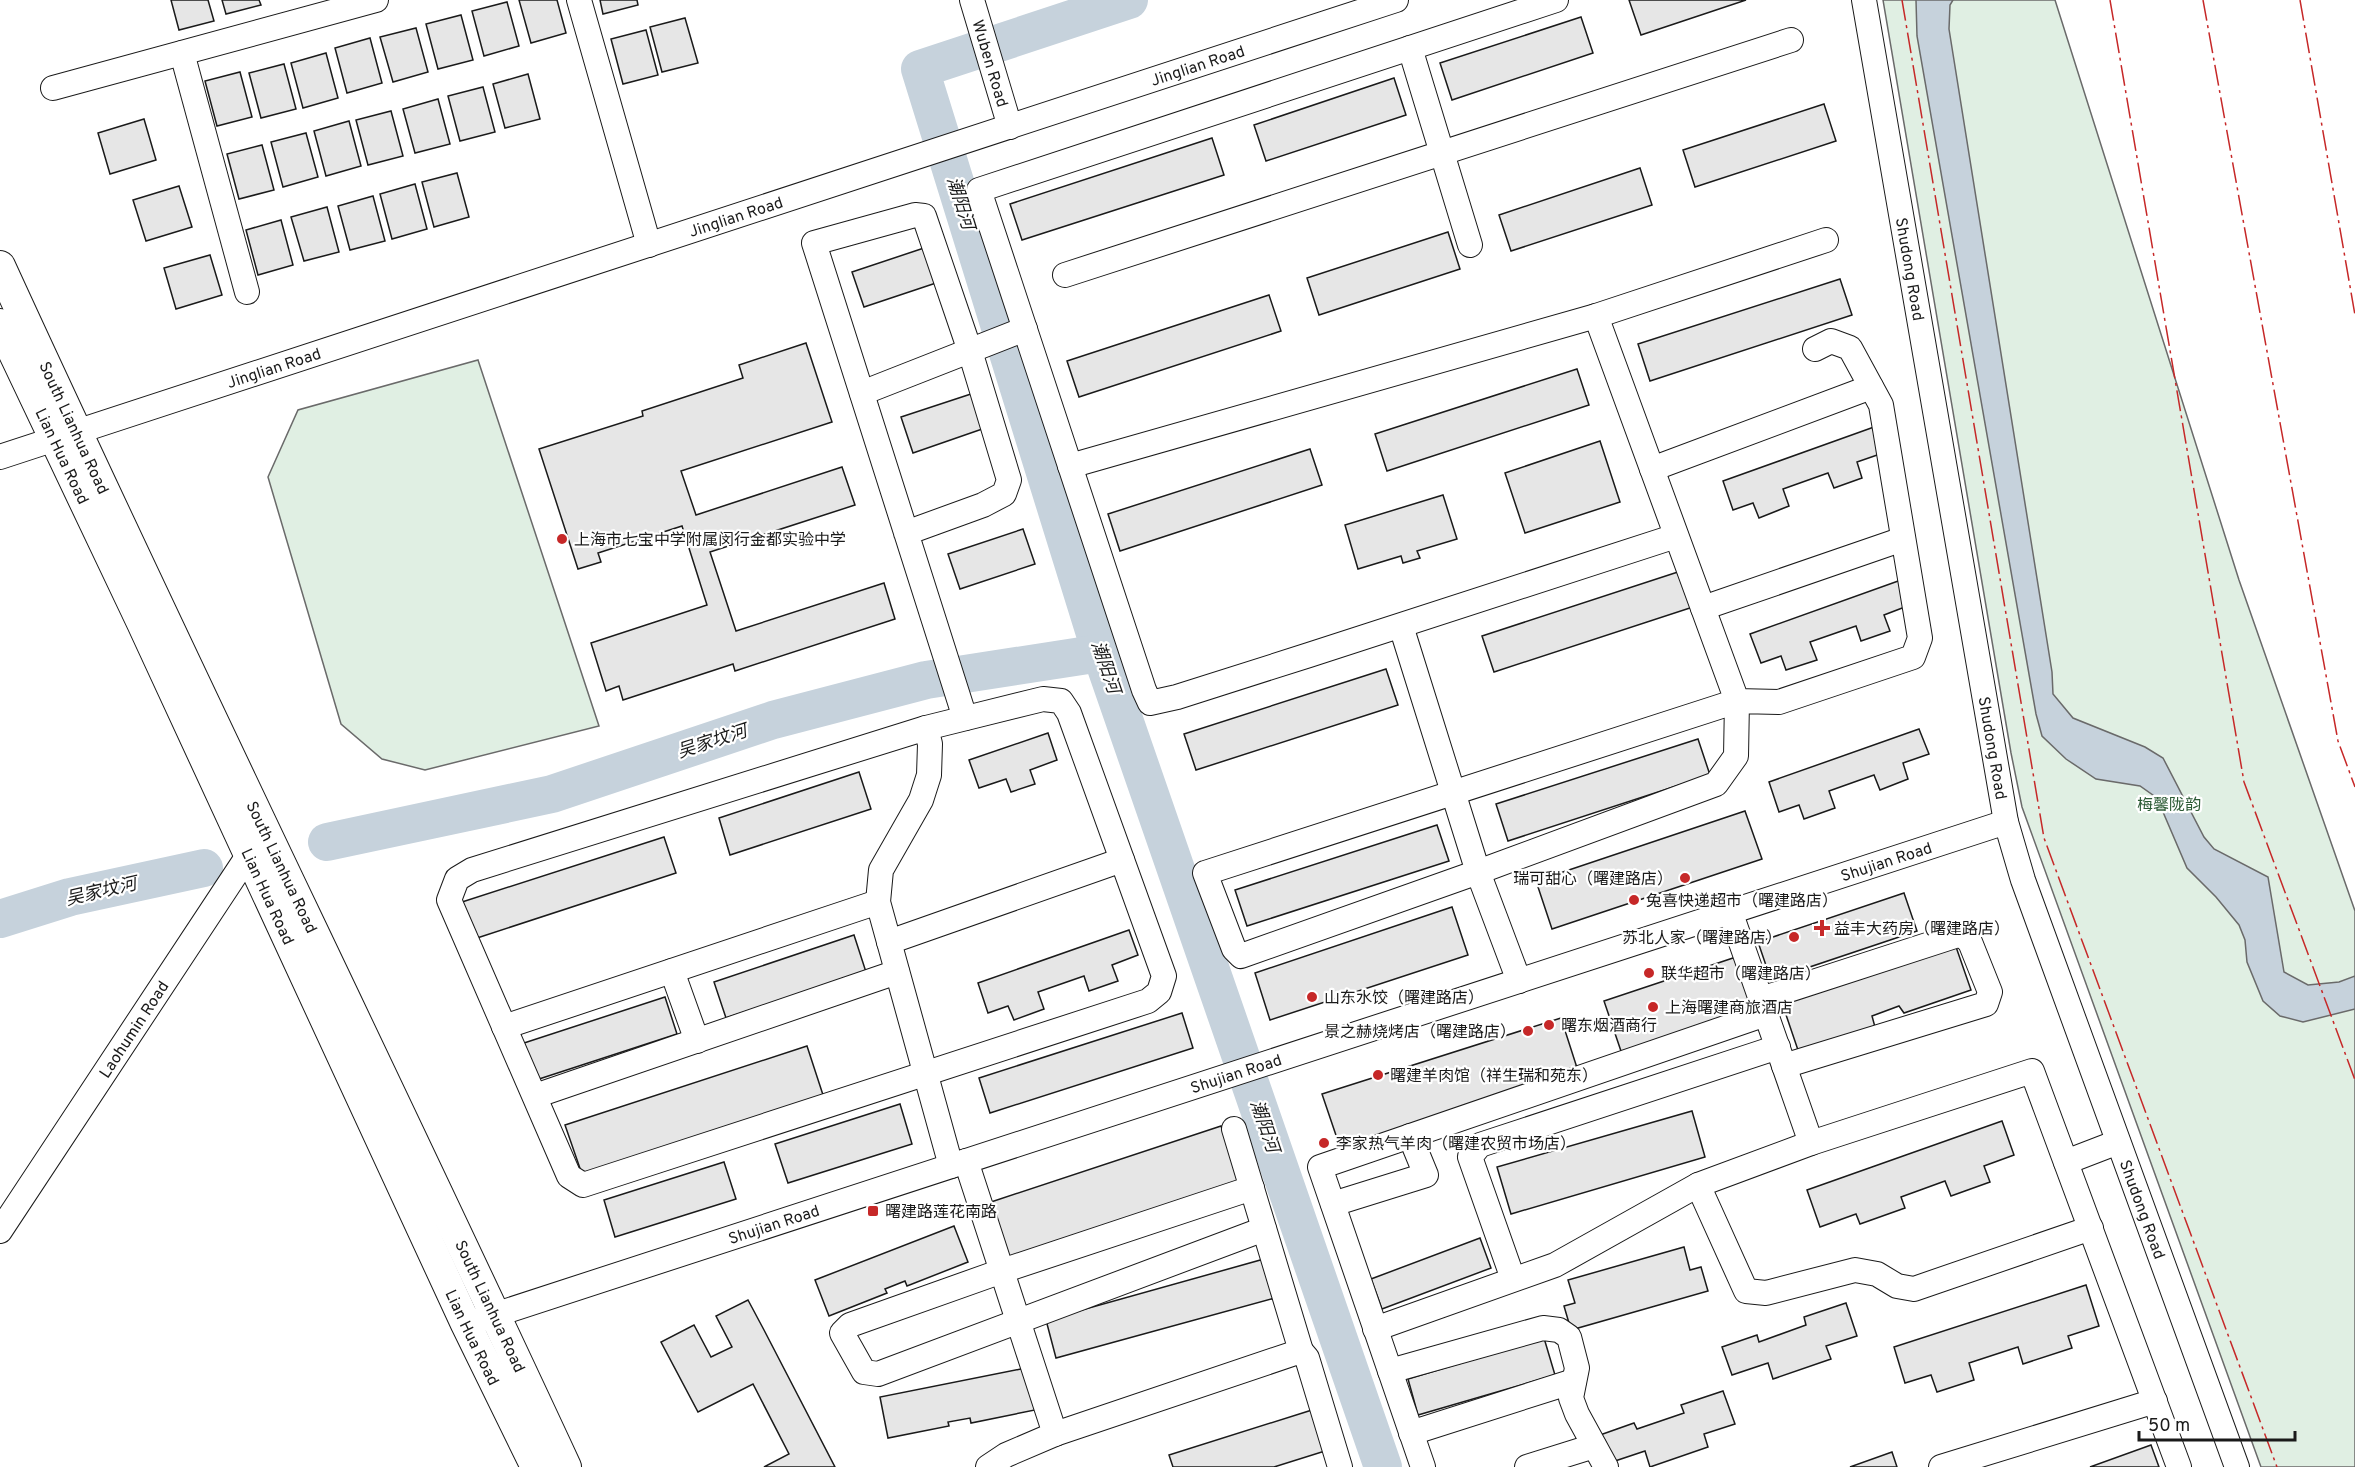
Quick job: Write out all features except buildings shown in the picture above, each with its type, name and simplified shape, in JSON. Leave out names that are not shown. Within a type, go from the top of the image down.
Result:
[{"type":"main road","name":"South Lianhua Road","points":[[0,266],[66,436],[266,829],[566,1467]]},
{"type":"main road","name":"Lian Hua Road","points":[[0,324],[66,436],[250,854],[466,1324],[536,1467]]},
{"type":"street","points":[[53,88],[182,53],[323,7],[376,0]]},
{"type":"street","points":[[579,0],[649,246]]},
{"type":"street","name":"Jinglian Road","points":[[0,457],[1396,0]]},
{"type":"street","points":[[1556,0],[979,190],[1150,703],[1177,697],[1401,626],[1676,536]]},
{"type":"street","name":"Shudong Road","points":[[1864,0],[2006,822],[2023,880],[2237,1467]]},
{"type":"street","name":"Wuben Road","points":[[975,10],[1010,127]]},
{"type":"street","points":[[1065,275],[1791,40]]},
{"type":"street","points":[[1410,48],[1470,245]]},
{"type":"street","points":[[182,53],[247,292]]},
{"type":"street","points":[[906,533],[983,505],[1004,494],[1009,480],[973,349],[924,216],[915,215],[814,243],[862,393],[906,533],[965,718]]},
{"type":"street","points":[[1070,466],[1596,316],[1826,240]]},
{"type":"street","points":[[1596,316],[1737,701],[1736,756],[1716,784],[1241,956],[1234,949],[1205,873],[1737,701],[1779,702],[1912,657],[1920,638],[1881,405],[1850,348],[1831,341],[1815,349]]},
{"type":"street","points":[[862,393],[1025,329]]},
{"type":"street","points":[[1652,469],[1871,387]]},
{"type":"street","points":[[1703,608],[1903,539]]},
{"type":"street","points":[[1401,626],[1478,872],[1519,981]]},
{"type":"street","points":[[1043,699],[1061,701],[1069,713],[1164,976],[1159,992],[1148,1001],[583,1185],[569,1176],[449,900],[457,879],[472,870],[926,728],[1043,699]]},
{"type":"street","points":[[926,728],[930,744],[929,775],[921,800],[880,870],[878,902],[925,1073],[958,1163],[1002,1271],[1055,1434]]},
{"type":"street","name":"Shujian Road","points":[[466,1324],[2006,822]]},
{"type":"street","name":"Laohumin Road","points":[[0,1230],[266,829]]},
{"type":"street","points":[[889,942],[1122,860]]},
{"type":"street","points":[[504,1027],[878,902]]},
{"type":"street","points":[[1730,911],[1811,1143]]},
{"type":"street","points":[[1423,1467],[1320,1167],[1961,934],[1970,942],[1990,992],[1986,1004],[1781,1057],[1480,1144],[1470,1157],[1513,1279]]},
{"type":"street","points":[[672,970],[697,1041]]},
{"type":"street","points":[[535,1096],[897,972]]},
{"type":"street","points":[[1375,1329],[1555,1265],[1698,1185],[1811,1143],[2032,1071],[2179,1467]]},
{"type":"street","points":[[1234,1129],[1301,1351],[1306,1358],[1340,1467]]},
{"type":"street","points":[[1333,1204],[1426,1176],[1410,1136]]},
{"type":"street","points":[[2066,1162],[2118,1142]]},
{"type":"street","points":[[1698,1185],[1746,1291],[1766,1293],[1856,1270],[1877,1274],[1897,1286],[1914,1289],[2091,1228]]},
{"type":"street","points":[[1252,1188],[1002,1271],[850,1325],[842,1333],[864,1372],[878,1374],[1264,1229]]},
{"type":"street","points":[[1390,1371],[1543,1328],[1559,1330],[1569,1337],[1577,1368],[1571,1398],[1576,1414],[1606,1467]]},
{"type":"street","points":[[988,1467],[1005,1455],[1055,1434],[1301,1351]]},
{"type":"street","points":[[1411,1433],[1574,1382]]},
{"type":"street","points":[[1941,1467],[2155,1401]]},
{"type":"street","points":[[1527,1467],[1594,1446]]},
{"type":"green space","name":"梅馨陇韵","points":[[1883,0],[2055,0],[2239,580],[2355,911],[2355,1467],[2261,1467],[2022,807]]},
{"type":"green space","points":[[478,360],[599,726],[425,770],[382,759],[341,724],[268,477],[298,410]]},
{"type":"shaded area","points":[[1916,0],[1953,0],[1950,5],[1949,29],[2052,672],[2053,694],[2073,718],[2145,747],[2163,758],[2204,837],[2214,849],[2268,877],[2284,972],[2308,985],[2339,982],[2355,976],[2355,1009],[2303,1022],[2280,1016],[2263,1001],[2247,962],[2245,940],[2239,925],[2216,897],[2187,868],[2157,798],[2140,786],[2096,779],[2066,759],[2042,736],[2036,714],[1917,36]]},
{"type":"waterway","name":"潮阳河","points":[[1129,0],[920,69],[1101,653],[1383,1467]]},
{"type":"waterway","name":"吴家坟河","points":[[327,842],[552,794],[773,720],[926,680],[1101,653]]},
{"type":"waterway","name":"吴家坟河","points":[[0,919],[70,897],[204,868]]},
{"type":"power","points":[[1902,0],[2044,838],[2277,1467]]},
{"type":"power","points":[[2110,0],[2244,782],[2355,1080]]},
{"type":"power","points":[[2203,0],[2338,741],[2355,787]]},
{"type":"power","points":[[2300,0],[2355,315]]},
{"type":"place","name":"上海市七宝中学附属闵行金都实验中学","points":[[562,539]]},
{"type":"place","name":"瑞可甜心（曙建路店）","points":[[1685,878]]},
{"type":"place","name":"兔喜快递超市（曙建路店）","points":[[1634,900]]},
{"type":"place","name":"益丰大药房（曙建路店）","points":[[1822,928]]},
{"type":"place","name":"苏北人家（曙建路店）","points":[[1794,937]]},
{"type":"place","name":"联华超市（曙建路店）","points":[[1649,973]]},
{"type":"place","name":"山东水饺（曙建路店）","points":[[1312,997]]},
{"type":"place","name":"上海曙建商旅酒店","points":[[1653,1007]]},
{"type":"place","name":"曙东烟酒商行","points":[[1549,1025]]},
{"type":"place","name":"景之赫烧烤店（曙建路店）","points":[[1528,1031]]},
{"type":"place","name":"曙建羊肉馆（祥生·瑞和苑东）","points":[[1378,1075]]},
{"type":"place","name":"李家热气羊肉（曙建农贸市场店）","points":[[1324,1143]]},
{"type":"place","name":"曙建路莲花南路","points":[[873,1211]]}]
